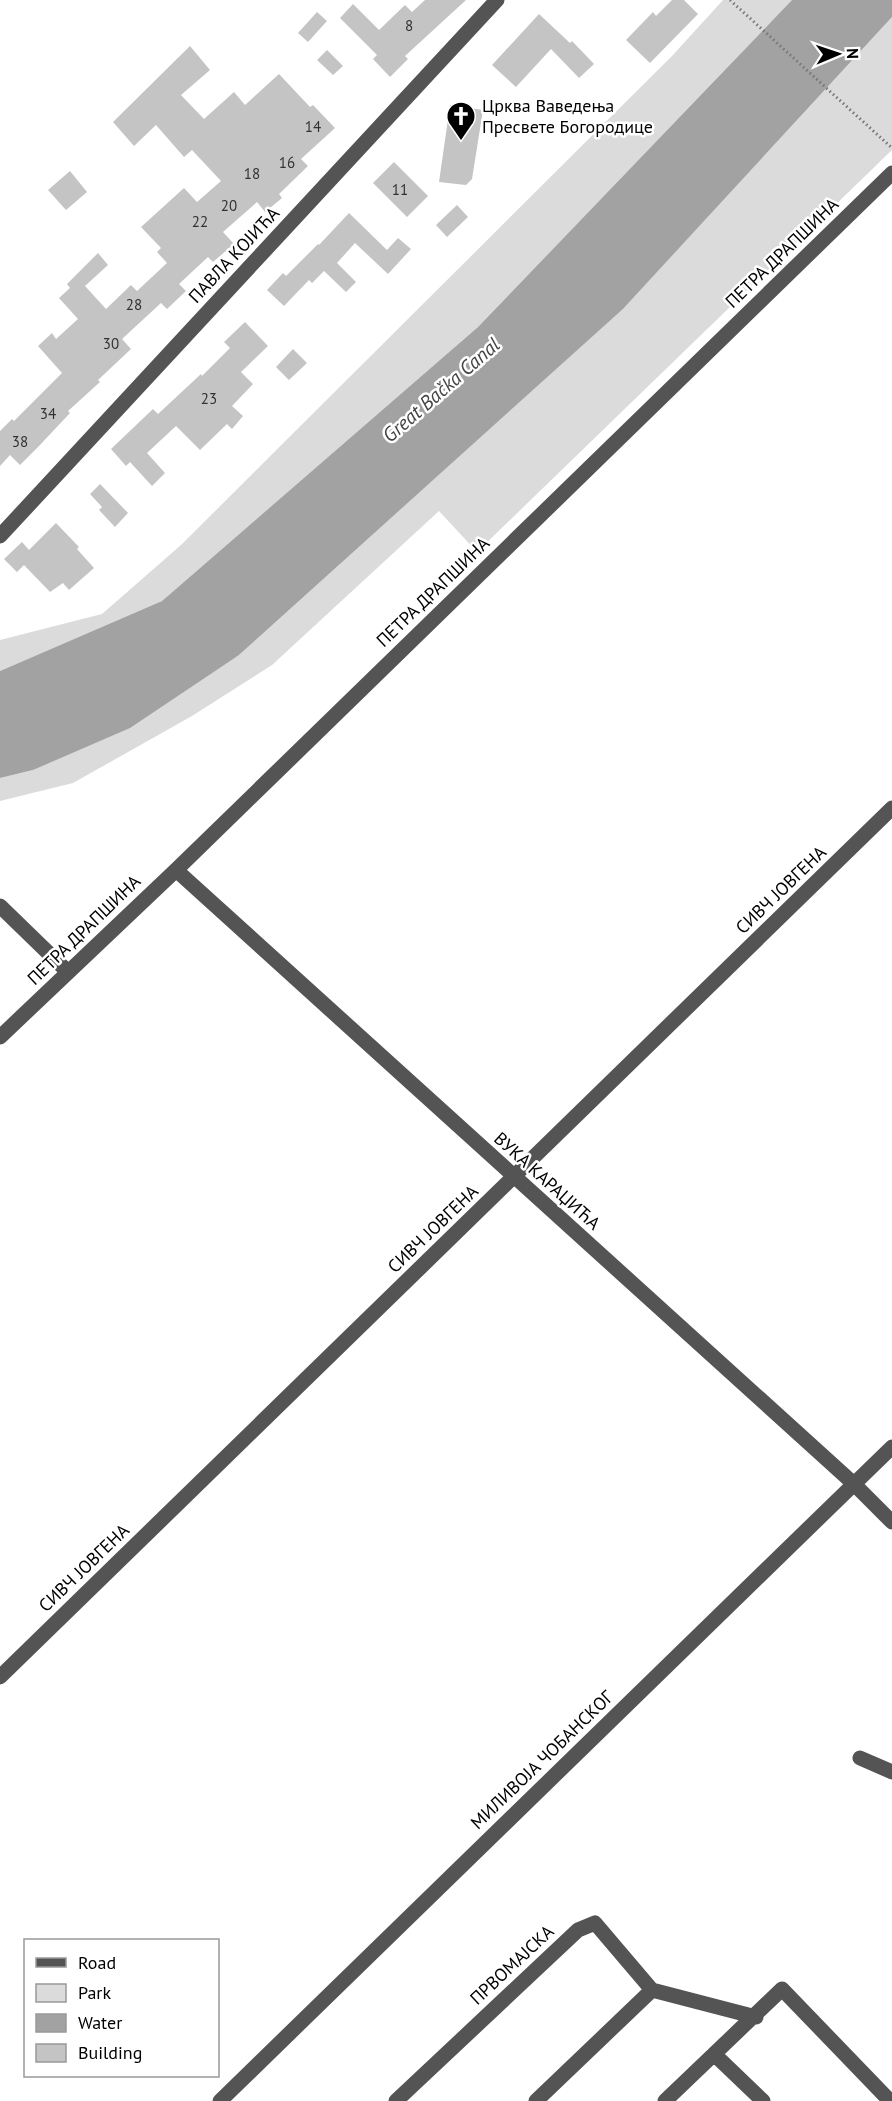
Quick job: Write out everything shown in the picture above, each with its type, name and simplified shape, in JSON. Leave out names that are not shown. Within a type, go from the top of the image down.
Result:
[{"type":"street","name":"ПАВЛА КОЈИЋА","points":[[0,536],[497,0]]},
{"type":"street","name":"ПЕТРА ДРАПШИНА","points":[[0,1037],[176,870],[892,173]]},
{"type":"street","name":"СИВЧ ЈОВГЕНА","points":[[0,1677],[892,808]]},
{"type":"street","name":"ВУКА КАРАЏИЋА","points":[[176,870],[854,1484],[892,1522]]},
{"type":"street","points":[[0,906],[68,972]]},
{"type":"street","name":"МИЛИВОЈА ЧОБАНСКОГ","points":[[220,2101],[892,1447]]},
{"type":"street","points":[[860,1758],[892,1772]]},
{"type":"street","name":"ПРВОМАЈСКА","points":[[396,2101],[578,1930],[595,1923],[652,1990]]},
{"type":"street","points":[[665,2101],[782,1989],[890,2101]]},
{"type":"street","points":[[536,2101],[652,1990],[756,2016]]},
{"type":"street","points":[[714,2054],[762,2101]]},
{"type":"path","points":[[730,0],[892,148]]},
{"type":"green space","points":[[723,0],[792,0],[478,327],[162,601],[0,671],[0,640],[102,614],[181,545],[672,56]]},
{"type":"green space","points":[[892,17],[892,150],[477,552],[439,511],[272,665],[192,716],[73,783],[0,801],[0,778],[33,770],[239,655],[623,309]]},
{"type":"water","name":"Great Bačka Canal","points":[[792,0],[892,0],[892,17],[623,309],[239,655],[130,728],[33,770],[0,778],[0,671],[162,601],[478,327]]},
{"type":"building","points":[[425,0],[466,0],[405,56],[408,59],[390,77],[373,59],[377,55],[340,18],[353,4],[379,30],[405,5],[412,12]]},
{"type":"building","points":[[672,0],[684,0],[698,14],[650,63],[626,40],[653,12],[656,16]]},
{"type":"building","points":[[317,12],[327,21],[308,42],[298,33]]},
{"type":"building","points":[[539,14],[570,43],[572,41],[594,64],[579,78],[551,49],[516,87],[492,65]]},
{"type":"building","points":[[190,46],[210,70],[181,95],[204,119],[234,92],[245,105],[279,74],[310,107],[313,105],[335,128],[301,159],[308,166],[279,194],[282,198],[265,212],[257,202],[223,232],[234,244],[213,262],[208,257],[179,284],[186,291],[167,309],[161,303],[122,339],[131,349],[68,411],[70,413],[39,446],[20,465],[10,455],[0,466],[0,431],[12,419],[14,421],[62,373],[38,346],[52,333],[56,339],[78,319],[59,298],[70,288],[67,284],[98,253],[108,265],[85,286],[106,309],[131,285],[137,291],[167,263],[157,252],[161,248],[141,227],[184,188],[197,202],[221,181],[192,150],[184,157],[156,125],[134,146],[113,122]]},
{"type":"building","points":[[327,50],[343,66],[333,75],[317,60]]},
{"type":"building","name":"Црква Ваведења Пресвете Богородице","points":[[450,105],[483,110],[472,179],[466,185],[439,182]]},
{"type":"building","points":[[394,162],[428,196],[407,217],[373,183]]},
{"type":"building","points":[[70,171],[87,192],[66,210],[48,190]]},
{"type":"building","points":[[457,205],[468,217],[447,237],[436,225]]},
{"type":"building","points":[[349,213],[387,250],[398,238],[411,249],[388,274],[355,243],[337,263],[356,282],[346,292],[324,271],[312,283],[309,280],[284,306],[267,290],[283,273],[286,276]]},
{"type":"building","points":[[245,322],[268,346],[241,372],[253,384],[232,406],[243,416],[232,429],[227,424],[200,450],[176,426],[147,453],[165,473],[152,486],[130,462],[126,466],[111,449],[153,409],[158,414],[201,374],[202,376],[230,348],[224,342]]},
{"type":"building","points":[[293,349],[307,363],[289,380],[276,367]]},
{"type":"building","points":[[100,484],[128,513],[115,527],[99,510],[102,507],[90,494]]},
{"type":"building","points":[[56,523],[79,547],[77,549],[94,568],[69,590],[63,583],[50,592],[24,565],[17,572],[4,559],[22,542],[29,550]]},
{"type":"place","name":"Црква Ваведења Пресвете Богородице","points":[[461,142]]}]
